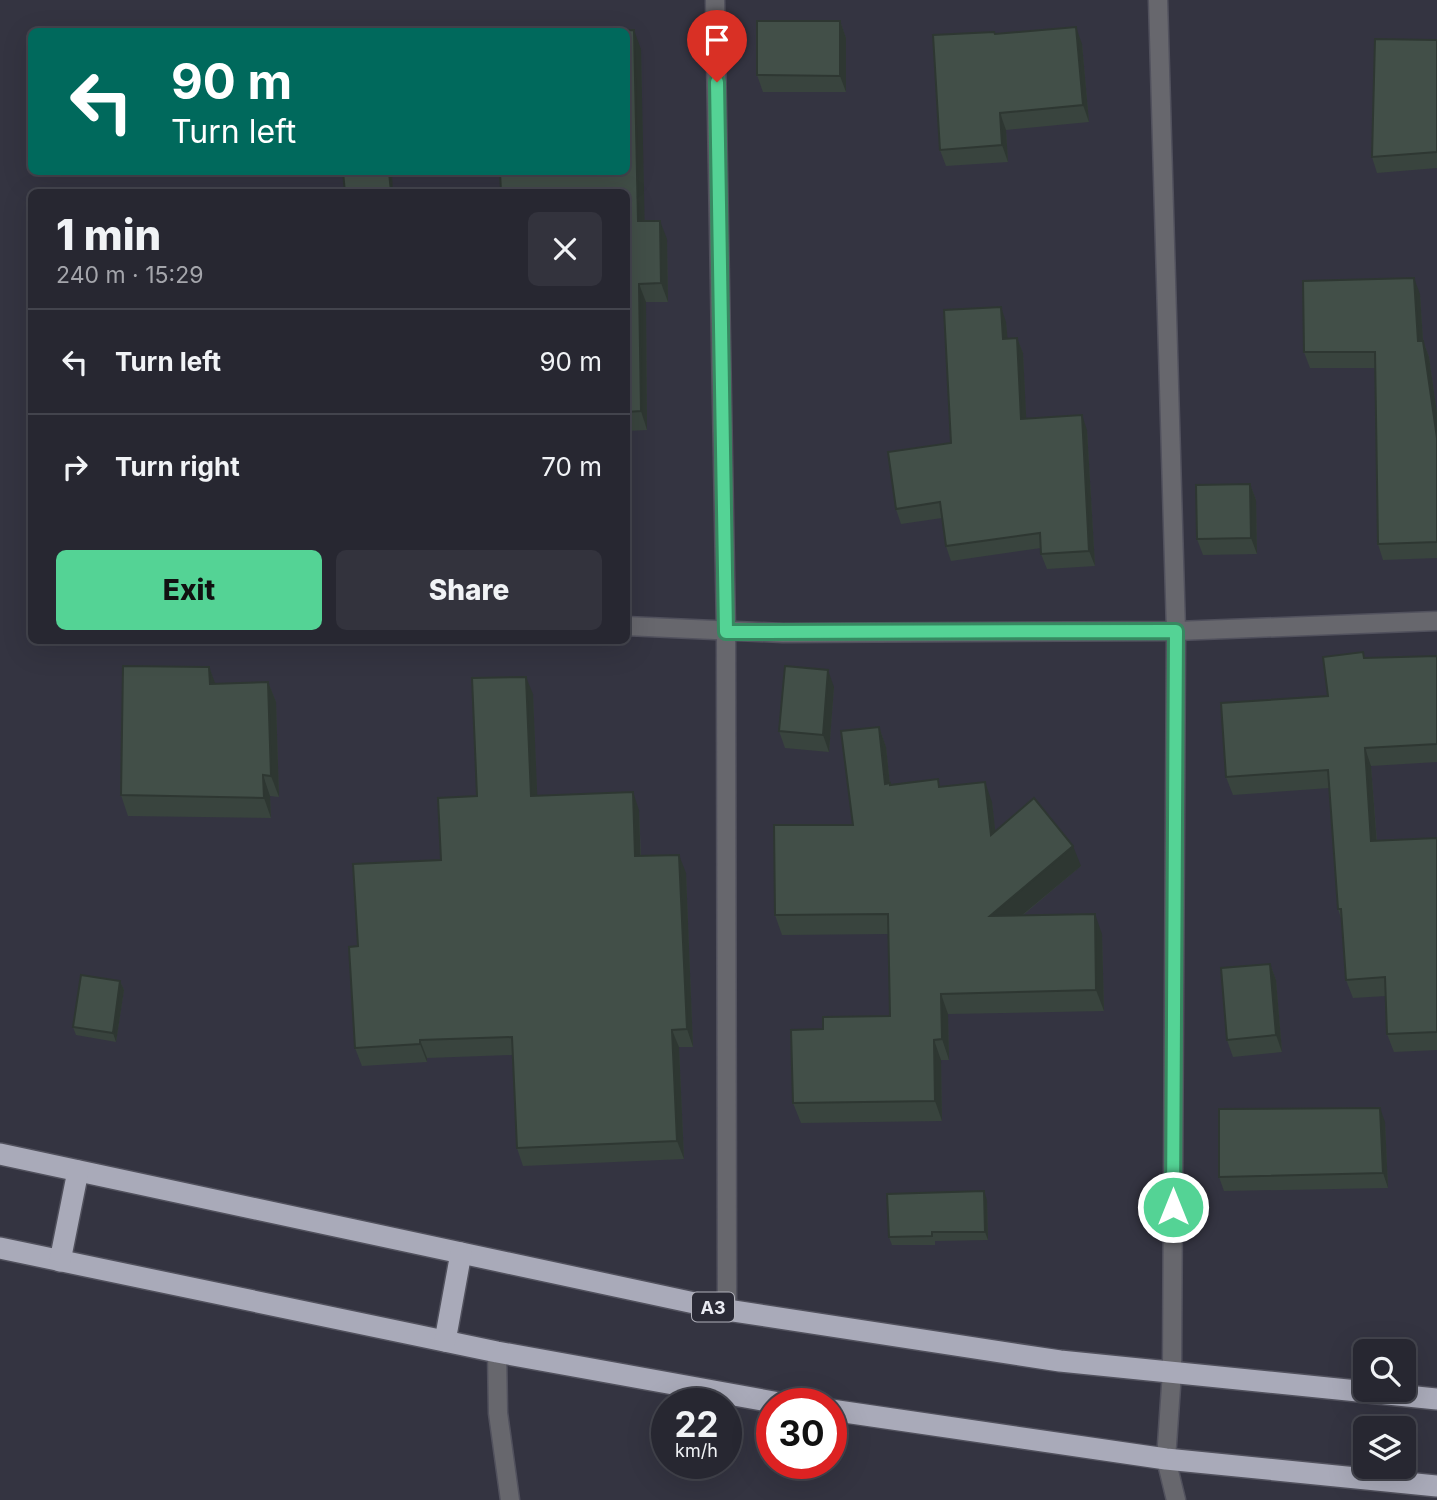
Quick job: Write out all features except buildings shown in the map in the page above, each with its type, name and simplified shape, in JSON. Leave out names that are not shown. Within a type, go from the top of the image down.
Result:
[{"type":"highway","name":"A3","points":[[0,1154],[727,1310],[1060,1361],[1437,1399]]},
{"type":"highway","points":[[60,1261],[78,1171]]},
{"type":"highway","points":[[0,1248],[497,1352],[756,1399]]},
{"type":"highway","points":[[445,1341],[461,1253]]},
{"type":"highway","points":[[847,1412],[1166,1459],[1437,1486]]},
{"type":"street","points":[[715,0],[726,632],[727,1310]]},
{"type":"street","points":[[1158,0],[1176,631],[1172,1372],[1166,1459],[1176,1500]]},
{"type":"street","points":[[630,626],[726,632],[1176,631],[1437,621]]},
{"type":"street","points":[[497,1352],[498,1413],[510,1500]]},
{"type":"route","points":[[717,82],[726,632],[1176,631],[1173,1207]]}]
